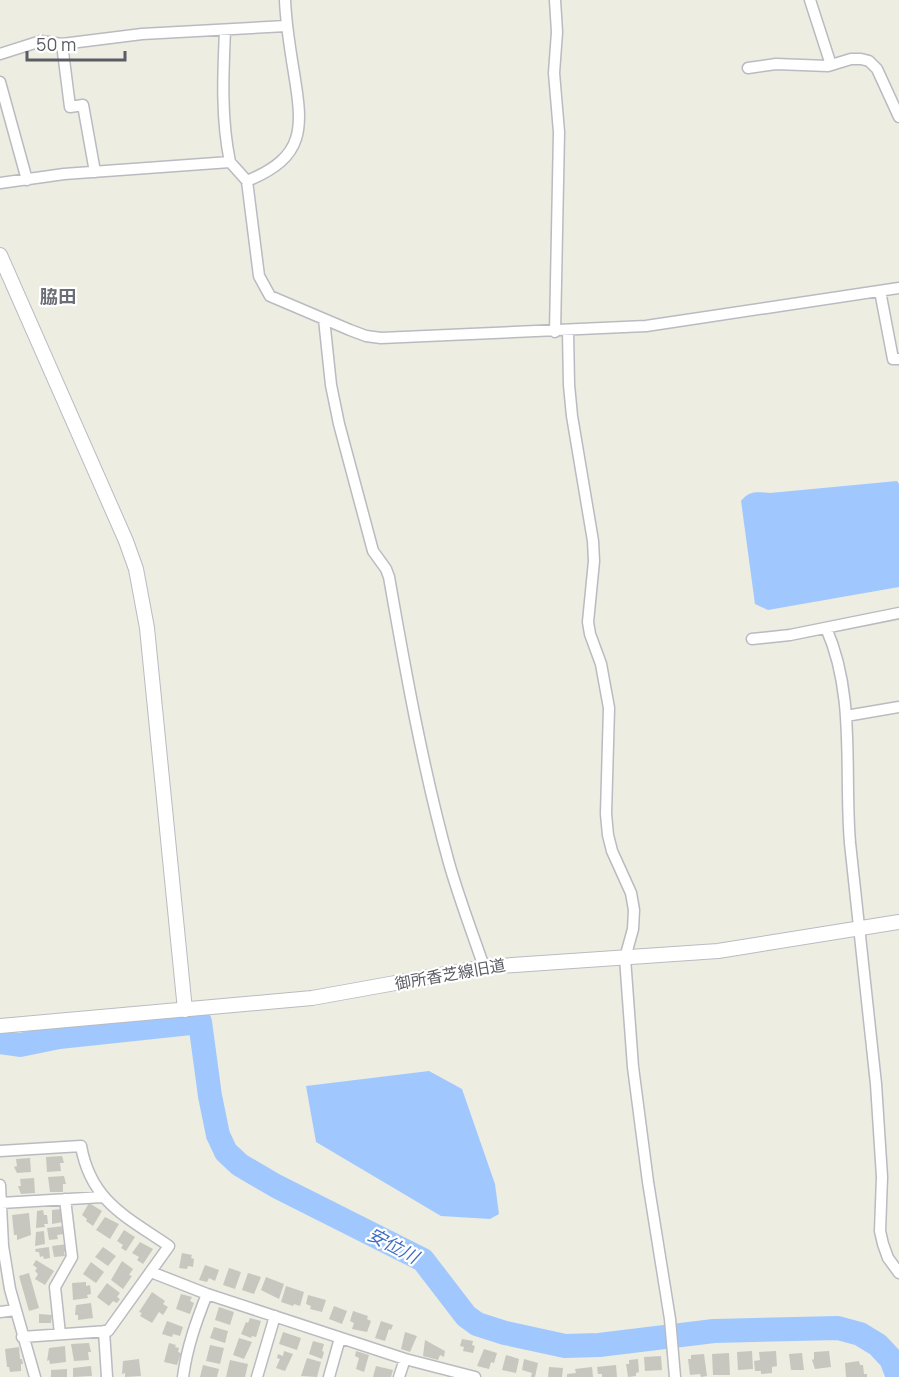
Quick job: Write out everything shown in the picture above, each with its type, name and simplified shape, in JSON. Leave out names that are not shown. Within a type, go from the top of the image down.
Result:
[{"type":"street","points":[[247,181],[266,174],[278,165],[297,138],[300,109],[286,26],[285,0]]},
{"type":"street","points":[[555,0],[557,32],[554,81],[559,132],[555,332]]},
{"type":"street","points":[[810,0],[831,65]]},
{"type":"street","points":[[0,54],[40,41],[62,44],[142,34],[286,26]]},
{"type":"street","points":[[225,31],[223,85],[226,144],[230,162],[247,181],[260,276],[264,287],[270,296],[366,336],[381,338],[555,332],[673,323],[899,288]]},
{"type":"street","points":[[62,44],[70,107],[83,105],[95,171]]},
{"type":"street","points":[[748,68],[776,64],[831,65],[861,58],[877,69],[899,117]]},
{"type":"street","points":[[0,82],[27,180]]},
{"type":"street","points":[[0,183],[95,171],[230,162]]},
{"type":"street","points":[[0,255],[126,541],[136,569],[147,628],[185,1010]]},
{"type":"street","points":[[880,291],[893,359],[899,359]]},
{"type":"street","points":[[324,319],[339,424],[373,551],[389,577],[411,703],[428,781],[449,865],[484,967]]},
{"type":"street","points":[[568,331],[572,416],[593,541],[594,561],[588,622],[601,664],[609,708],[606,814],[608,835],[612,851],[631,893],[634,910],[633,929],[625,958],[639,1123],[670,1319],[675,1377]]},
{"type":"street","points":[[752,639],[790,635],[899,613]]},
{"type":"street","points":[[826,628],[842,674],[846,716],[847,810],[876,1084],[882,1177],[880,1231],[888,1258],[899,1273]]},
{"type":"street","points":[[846,716],[899,707]]},
{"type":"street","name":"御所香芝線旧道","points":[[0,1026],[321,996],[484,967],[718,951],[899,922]]},
{"type":"street","points":[[0,1151],[81,1146],[90,1179],[102,1197],[169,1246],[108,1331],[22,1336]]},
{"type":"street","points":[[0,1185],[6,1272],[35,1377]]},
{"type":"street","points":[[1,1210],[65,1199],[102,1197]]},
{"type":"street","points":[[60,1334],[55,1287],[72,1257],[65,1199]]},
{"type":"street","points":[[151,1272],[207,1294],[340,1338],[405,1359],[475,1377]]},
{"type":"street","points":[[183,1377],[188,1347],[207,1294]]},
{"type":"street","points":[[0,1312],[15,1310]]},
{"type":"street","points":[[257,1377],[274,1316]]},
{"type":"street","points":[[104,1331],[107,1377]]},
{"type":"street","points":[[329,1377],[340,1338]]},
{"type":"street","points":[[399,1377],[405,1359]]},
{"type":"water","points":[[897,481],[899,484],[899,587],[768,610],[755,604],[741,501],[744,497],[754,492],[770,493]]},
{"type":"water","points":[[429,1071],[462,1089],[495,1184],[499,1214],[490,1219],[441,1216],[316,1142],[306,1086]]},
{"type":"building","points":[[62,1156],[64,1163],[60,1163],[61,1171],[47,1172],[46,1157]]},
{"type":"building","points":[[30,1158],[31,1172],[17,1173],[14,1167],[17,1166],[16,1159]]},
{"type":"building","points":[[64,1176],[66,1184],[63,1184],[63,1192],[50,1192],[48,1177]]},
{"type":"building","points":[[34,1178],[35,1193],[21,1194],[18,1186],[21,1186],[20,1179]]},
{"type":"building","points":[[89,1203],[102,1211],[93,1226],[82,1215]]},
{"type":"building","points":[[61,1209],[63,1222],[52,1224],[52,1210]]},
{"type":"building","points":[[43,1210],[44,1215],[47,1215],[48,1224],[44,1224],[45,1227],[36,1228],[37,1211]]},
{"type":"building","points":[[29,1213],[31,1235],[17,1240],[17,1235],[14,1235],[12,1215]]},
{"type":"building","points":[[105,1217],[119,1224],[110,1239],[96,1230]]},
{"type":"building","points":[[64,1226],[65,1234],[57,1235],[58,1239],[49,1240],[47,1228]]},
{"type":"building","points":[[124,1230],[135,1237],[126,1251],[117,1241]]},
{"type":"building","points":[[44,1231],[45,1244],[35,1246],[36,1232]]},
{"type":"building","points":[[140,1242],[153,1249],[143,1264],[137,1260],[139,1257],[132,1253]]},
{"type":"building","points":[[67,1244],[68,1252],[64,1252],[65,1256],[54,1257],[52,1246]]},
{"type":"building","points":[[49,1247],[50,1258],[44,1259],[35,1249]]},
{"type":"building","points":[[103,1247],[116,1256],[108,1266],[95,1257]]},
{"type":"building","points":[[182,1253],[192,1255],[193,1267],[179,1268]]},
{"type":"building","points":[[36,1260],[54,1271],[45,1285],[35,1279],[38,1274],[35,1271],[37,1268],[33,1265]]},
{"type":"building","points":[[122,1261],[133,1269],[129,1275],[132,1276],[123,1289],[111,1280]]},
{"type":"building","points":[[91,1262],[104,1272],[96,1283],[83,1274]]},
{"type":"building","points":[[205,1265],[219,1270],[215,1281],[209,1278],[207,1282],[199,1280]]},
{"type":"building","points":[[229,1268],[241,1272],[235,1289],[223,1285]]},
{"type":"building","points":[[29,1273],[39,1308],[29,1311],[19,1276]]},
{"type":"building","points":[[248,1273],[261,1277],[254,1294],[242,1290]]},
{"type":"building","points":[[266,1277],[284,1284],[279,1299],[261,1290]]},
{"type":"building","points":[[86,1282],[86,1286],[90,1285],[91,1294],[87,1295],[88,1298],[73,1300],[72,1283]]},
{"type":"building","points":[[107,1283],[120,1293],[117,1303],[113,1301],[109,1306],[97,1297]]},
{"type":"building","points":[[286,1286],[304,1292],[300,1306],[281,1302]]},
{"type":"building","points":[[152,1292],[165,1301],[163,1304],[168,1307],[163,1315],[159,1312],[152,1323],[140,1316],[142,1313],[139,1312]]},
{"type":"building","points":[[181,1294],[192,1297],[190,1301],[194,1303],[190,1314],[176,1309]]},
{"type":"building","points":[[308,1295],[326,1300],[322,1312],[310,1309],[311,1306],[306,1304]]},
{"type":"building","points":[[91,1303],[93,1318],[78,1320],[78,1315],[75,1315],[76,1305]]},
{"type":"building","points":[[334,1306],[347,1311],[342,1324],[329,1319]]},
{"type":"building","points":[[219,1307],[234,1312],[230,1325],[215,1320]]},
{"type":"building","points":[[353,1311],[368,1316],[367,1319],[371,1321],[367,1332],[352,1329],[354,1323],[350,1321]]},
{"type":"building","points":[[39,1314],[52,1315],[51,1323],[39,1323]]},
{"type":"building","points":[[250,1318],[261,1321],[256,1337],[251,1338],[241,1334]]},
{"type":"building","points":[[167,1321],[183,1327],[180,1336],[173,1334],[172,1337],[162,1334]]},
{"type":"building","points":[[381,1321],[393,1325],[385,1341],[375,1338]]},
{"type":"building","points":[[214,1327],[228,1331],[225,1343],[210,1338]]},
{"type":"building","points":[[283,1332],[301,1338],[297,1350],[279,1344]]},
{"type":"building","points":[[405,1332],[417,1336],[410,1352],[401,1349]]},
{"type":"building","points":[[239,1338],[252,1342],[244,1359],[233,1355]]},
{"type":"building","points":[[462,1339],[473,1341],[472,1345],[475,1346],[473,1353],[463,1351],[464,1347],[460,1346]]},
{"type":"building","points":[[425,1340],[445,1351],[444,1357],[440,1355],[438,1360],[423,1356]]},
{"type":"building","points":[[313,1341],[324,1344],[322,1359],[309,1354]]},
{"type":"building","points":[[89,1343],[91,1352],[88,1352],[89,1360],[74,1361],[71,1344]]},
{"type":"building","points":[[169,1343],[176,1345],[175,1347],[179,1348],[178,1352],[181,1353],[177,1365],[164,1362]]},
{"type":"building","points":[[210,1345],[224,1348],[220,1364],[206,1361]]},
{"type":"building","points":[[65,1346],[66,1362],[50,1364],[49,1360],[47,1361],[49,1348]]},
{"type":"building","points":[[19,1347],[23,1364],[21,1364],[21,1371],[10,1372],[7,1367],[5,1349]]},
{"type":"building","points":[[484,1349],[497,1353],[489,1369],[477,1366]]},
{"type":"building","points":[[284,1351],[293,1354],[285,1371],[276,1368],[280,1359],[277,1358],[278,1354],[283,1356]]},
{"type":"building","points":[[356,1351],[369,1355],[364,1372],[356,1369],[359,1358],[355,1356]]},
{"type":"building","points":[[752,1351],[753,1369],[738,1370],[737,1352]]},
{"type":"building","points":[[776,1351],[777,1366],[772,1367],[772,1373],[761,1374],[761,1371],[755,1371],[754,1361],[760,1360],[759,1352]]},
{"type":"building","points":[[829,1351],[831,1367],[815,1369],[812,1360],[814,1352]]},
{"type":"building","points":[[729,1353],[730,1375],[713,1375],[712,1354]]},
{"type":"building","points":[[802,1353],[804,1370],[791,1370],[789,1354]]},
{"type":"building","points":[[704,1354],[707,1376],[690,1375],[688,1359],[691,1359],[691,1355]]},
{"type":"building","points":[[506,1355],[519,1359],[516,1373],[502,1370]]},
{"type":"building","points":[[661,1356],[662,1370],[645,1371],[644,1357]]},
{"type":"building","points":[[307,1358],[321,1362],[317,1377],[301,1376]]},
{"type":"building","points":[[139,1359],[141,1376],[125,1377],[125,1373],[122,1374],[123,1361]]},
{"type":"building","points":[[524,1359],[538,1363],[535,1377],[531,1377],[532,1373],[522,1370]]},
{"type":"building","points":[[638,1359],[639,1372],[636,1376],[628,1377],[626,1364],[629,1364],[629,1360]]},
{"type":"building","points":[[230,1360],[248,1364],[245,1377],[226,1377]]},
{"type":"building","points":[[859,1361],[867,1377],[846,1377],[845,1363]]},
{"type":"building","points":[[203,1365],[219,1369],[217,1377],[200,1377]]},
{"type":"building","points":[[616,1365],[617,1377],[602,1377],[602,1374],[598,1374],[597,1367]]},
{"type":"building","points":[[91,1366],[92,1376],[73,1377],[73,1368]]},
{"type":"building","points":[[376,1366],[393,1370],[391,1377],[373,1377]]},
{"type":"building","points":[[549,1367],[563,1368],[562,1377],[548,1377]]},
{"type":"building","points":[[592,1367],[593,1377],[567,1377],[567,1374],[576,1373],[575,1369]]},
{"type":"building","points":[[67,1369],[67,1377],[51,1377],[51,1370]]},
{"type":"waterway","name":"安位川","points":[[0,1042],[20,1045],[59,1037],[200,1022],[210,1096],[218,1135],[226,1152],[240,1165],[276,1186],[423,1260],[466,1316],[477,1324],[505,1333],[565,1346],[599,1345],[714,1331],[838,1328],[860,1334],[878,1345],[891,1359],[898,1377]]},
{"type":"district","name":"脇田","points":[[58,297]]}]
